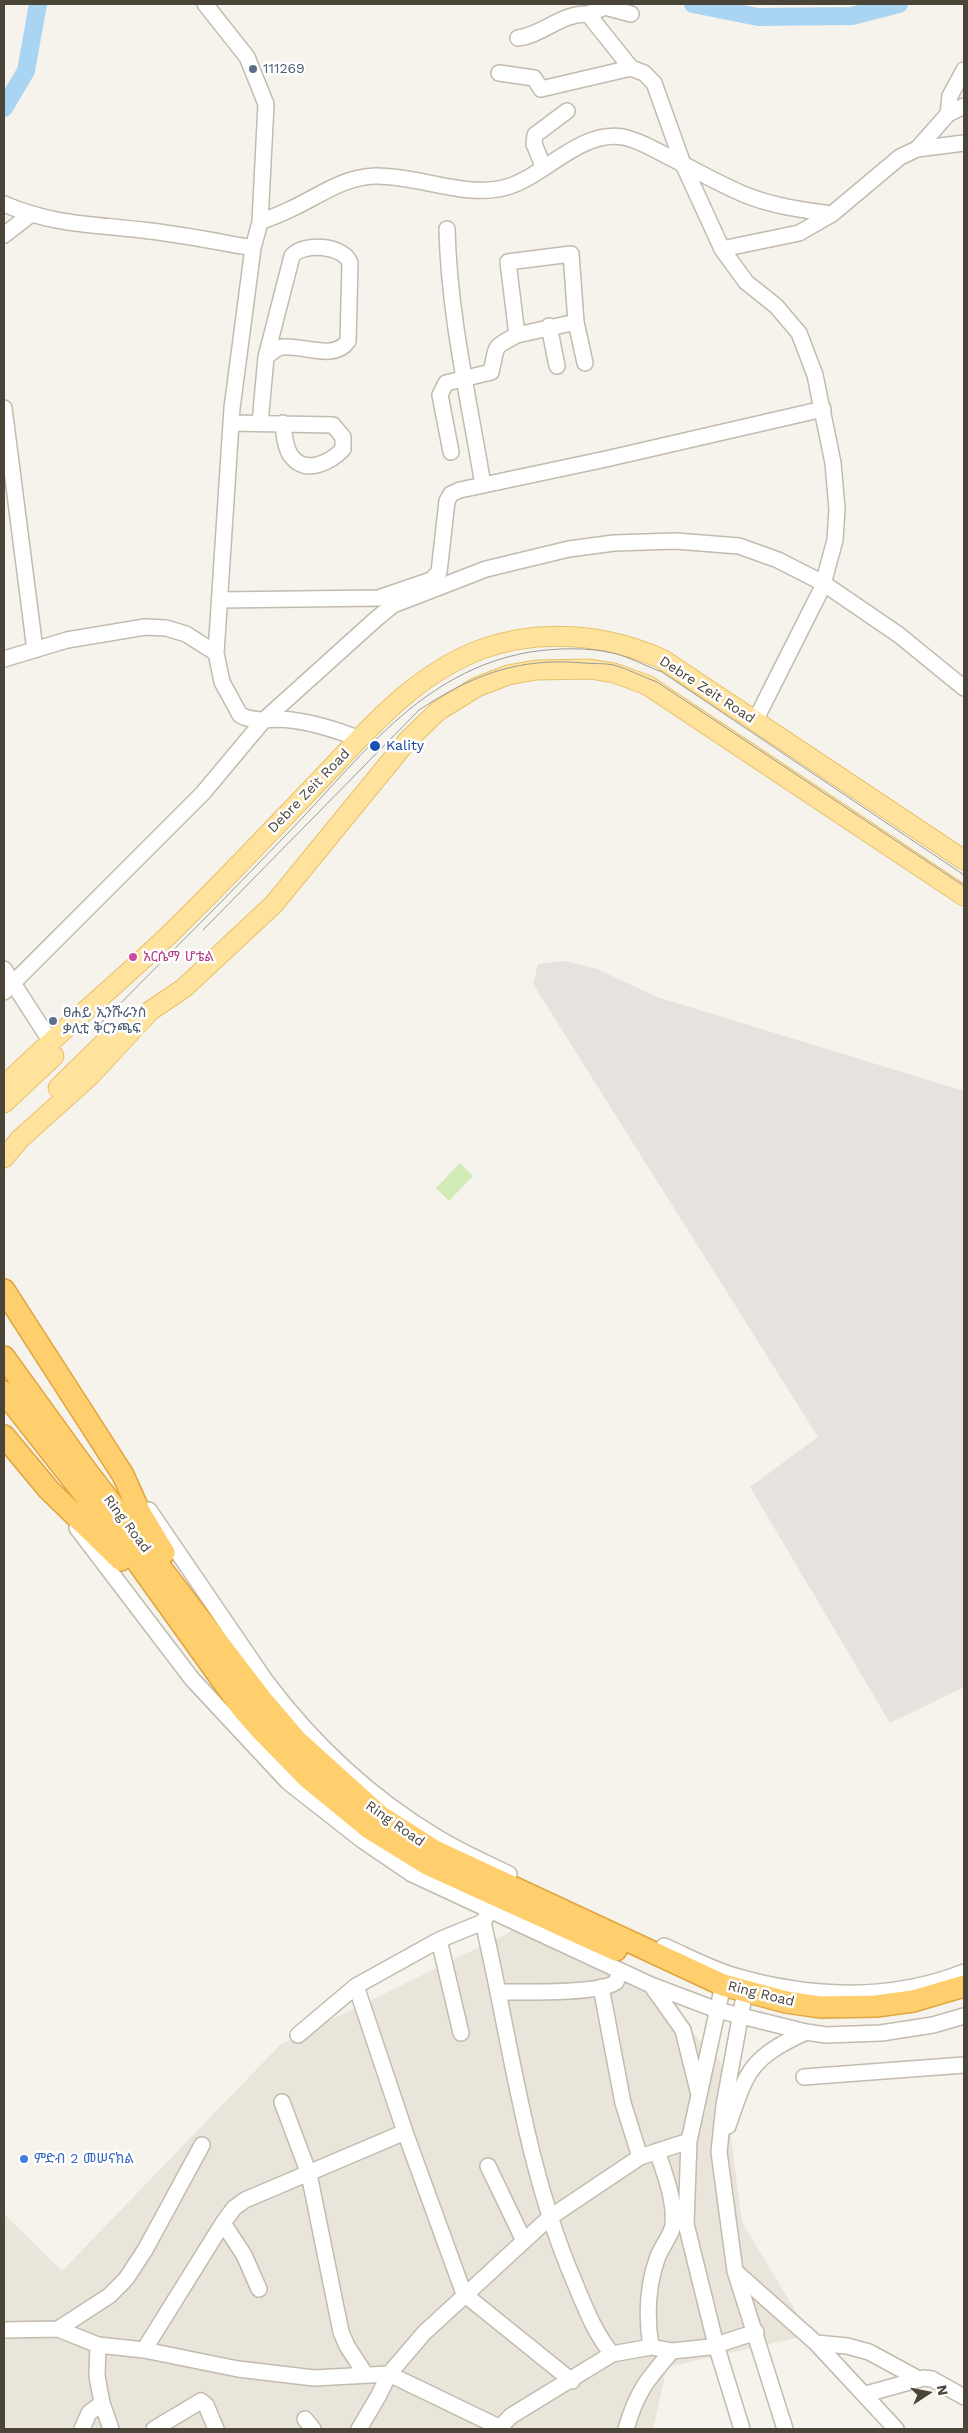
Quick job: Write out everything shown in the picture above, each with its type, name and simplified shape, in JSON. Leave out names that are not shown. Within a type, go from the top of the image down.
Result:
[{"type":"highway","points":[[4,1290],[123,1475],[150,1530],[220,1635],[229,1657]]},
{"type":"highway","name":"Ring Road","points":[[4,1357],[88,1473],[229,1657],[297,1741],[380,1816],[435,1851],[720,1997]]},
{"type":"highway","name":"Ring Road","points":[[4,1392],[136,1560],[242,1708],[308,1778],[369,1828],[429,1865],[720,1997],[783,2016],[849,2021],[915,2014],[964,2001]]},
{"type":"highway","points":[[4,1436],[49,1490],[104,1543],[183,1626]]},
{"type":"highway","name":"Ring Road","points":[[742,2004],[786,2002],[820,2007],[849,2007],[913,2001],[964,1986]]},
{"type":"main road","name":"Debre Zeit Road","points":[[102,998],[176,928],[393,705],[442,669],[482,650],[523,637],[554,635],[600,640],[636,648],[677,668],[964,860]]},
{"type":"main road","name":"Debre Zeit Road","points":[[140,1020],[184,988],[274,904],[408,740],[438,711],[476,687],[508,675],[536,670],[590,669],[614,673],[647,684],[964,896]]},
{"type":"main road","points":[[4,1086],[102,998]]},
{"type":"main road","points":[[4,1103],[84,1027],[93,1016],[102,998]]},
{"type":"main road","points":[[4,1140],[115,1032],[140,1020]]},
{"type":"main road","points":[[4,1158],[20,1140],[91,1075],[140,1020]]},
{"type":"street","points":[[205,4],[247,57],[266,104],[260,222],[253,248],[231,423],[216,653],[222,682],[236,712],[252,720],[288,719],[333,728],[360,739]]},
{"type":"street","points":[[518,38],[529,37],[573,14],[588,14],[605,7],[631,14]]},
{"type":"street","points":[[588,14],[631,68]]},
{"type":"street","points":[[499,72],[534,78],[539,87],[544,89],[631,68],[644,72],[654,83],[683,164],[722,249],[746,282],[776,306],[799,333],[815,375],[833,463],[837,509],[835,540],[823,583],[755,721]]},
{"type":"street","points":[[948,114],[950,96],[964,70]]},
{"type":"street","points":[[917,149],[948,114],[964,106]]},
{"type":"street","points":[[544,168],[534,144],[535,135],[567,112]]},
{"type":"street","points":[[260,222],[292,209],[329,189],[364,178],[393,178],[469,188],[493,189],[517,184],[578,147],[615,136],[643,144],[744,194],[790,208],[832,214]]},
{"type":"street","points":[[722,249],[799,233],[832,214],[879,172],[900,157],[917,149],[964,143]]},
{"type":"street","points":[[4,204],[30,215],[63,222],[149,231],[253,248]]},
{"type":"street","points":[[4,235],[30,215]]},
{"type":"street","points":[[446,229],[447,266],[483,485]]},
{"type":"street","points":[[260,423],[266,357],[292,256],[296,251],[304,248],[338,250],[346,255],[350,263],[348,341],[344,347],[334,351],[281,347],[266,357]]},
{"type":"street","points":[[517,335],[508,263],[510,260],[571,254],[576,322],[585,363]]},
{"type":"street","points":[[451,452],[440,395],[446,383],[491,372],[495,349],[498,344],[517,335],[549,326],[576,322]]},
{"type":"street","points":[[549,326],[556,366]]},
{"type":"street","points":[[4,408],[35,650]]},
{"type":"street","points":[[220,600],[378,598],[431,580],[439,572],[447,501],[451,494],[460,490],[606,459],[823,409]]},
{"type":"street","points":[[231,423],[283,423]]},
{"type":"street","points":[[9,987],[202,793],[264,720],[393,606],[486,569],[569,549],[614,543],[676,541],[739,546],[778,560],[823,583],[962,681]]},
{"type":"street","points":[[378,598],[393,606]]},
{"type":"street","points":[[4,659],[93,635],[159,627],[186,634],[216,653]]},
{"type":"street","points":[[4,969],[9,987],[51,1042]]},
{"type":"street","points":[[123,1475],[282,1702],[316,1740],[366,1788],[397,1812],[439,1839],[611,1924],[733,1976],[811,1992],[852,1995],[895,1991],[941,1981],[964,1972]]},
{"type":"street","points":[[49,1490],[139,1612],[192,1679],[288,1782],[362,1840],[412,1874],[487,1916],[651,1984],[720,1997],[690,2141],[679,2225],[658,2255],[651,2278],[648,2305],[648,2327],[651,2347]]},
{"type":"street","points":[[298,2035],[356,1986],[487,1916]]},
{"type":"street","points":[[487,1916],[519,2102],[549,2218],[596,2331],[612,2354]]},
{"type":"street","points":[[440,1940],[461,2033]]},
{"type":"street","points":[[499,1992],[601,1987],[612,1985],[616,1982],[621,1971]]},
{"type":"street","points":[[651,1984],[682,2030],[699,2097]]},
{"type":"street","points":[[356,1986],[404,2132],[464,2294],[572,2381]]},
{"type":"street","points":[[601,1987],[623,2103],[640,2157]]},
{"type":"street","points":[[785,2429],[756,2332],[735,2271],[719,2152],[724,2105],[742,2004],[806,2032],[826,2035],[881,2032],[933,2024],[964,2016]]},
{"type":"street","points":[[719,2152],[746,2076],[763,2056],[783,2043],[806,2032]]},
{"type":"street","points":[[804,2077],[964,2065]]},
{"type":"street","points":[[282,2102],[309,2174],[341,2332],[347,2346],[366,2375]]},
{"type":"street","points":[[144,2350],[234,2208],[245,2200],[404,2132]]},
{"type":"street","points":[[359,2429],[380,2395],[389,2374],[424,2333],[464,2294],[549,2218],[640,2157],[690,2141]]},
{"type":"street","points":[[58,2329],[109,2296],[126,2279],[145,2250],[202,2145]]},
{"type":"street","points":[[657,2151],[742,2429]]},
{"type":"street","points":[[488,2166],[524,2240]]},
{"type":"street","points":[[223,2223],[244,2255],[259,2289]]},
{"type":"street","points":[[735,2271],[816,2343],[866,2394],[880,2414],[896,2429]]},
{"type":"street","points":[[4,2330],[58,2329],[98,2345],[144,2350],[238,2369],[314,2378],[389,2374],[502,2428],[511,2416],[572,2381],[612,2354],[651,2347],[672,2351],[716,2345],[756,2332]]},
{"type":"street","points":[[816,2343],[847,2346],[869,2352],[917,2378],[932,2380],[964,2397]]},
{"type":"street","points":[[98,2345],[97,2376],[102,2403],[110,2429]]},
{"type":"street","points":[[626,2429],[632,2409],[644,2383],[672,2351]]},
{"type":"street","points":[[866,2394],[917,2378]]},
{"type":"street","points":[[154,2429],[201,2401],[206,2405],[216,2429]]},
{"type":"street","points":[[82,2429],[89,2413],[102,2403]]},
{"type":"shaded area","points":[[565,961],[597,969],[657,997],[964,1091],[964,1687],[890,1723],[750,1487],[818,1437],[533,984],[538,964]]},
{"type":"shaded area","points":[[522,1926],[654,1994],[721,2062],[742,2222],[810,2335],[667,2367],[653,2429],[4,2429],[4,2214],[62,2271],[280,2045]]},
{"type":"green space","points":[[460,1163],[473,1176],[449,1201],[436,1188]]},
{"type":"waterway","points":[[4,108],[26,71],[38,4]]},
{"type":"waterway","points":[[693,4],[758,17],[852,16],[899,4]]},
{"type":"tram line","points":[[101,1023],[241,882],[367,748],[395,722],[424,698],[456,678],[491,662],[530,652],[572,649],[603,651],[625,657],[662,672],[964,875]]},
{"type":"tram line","points":[[203,930],[419,710],[477,678],[517,666],[538,663],[610,664],[657,682],[964,886]]},
{"type":"place","name":"111269","points":[[253,69]]},
{"type":"place","name":"Kality","points":[[375,746]]},
{"type":"place","name":"አርሴማ ሆቴል","points":[[133,957]]},
{"type":"place","name":"ፀሐይ ኢንሹራንስ ቃሊቲ ቅርንጫፍ","points":[[53,1021]]},
{"type":"place","name":"ምድብ 2 መሠናክል","points":[[24,2159]]}]
